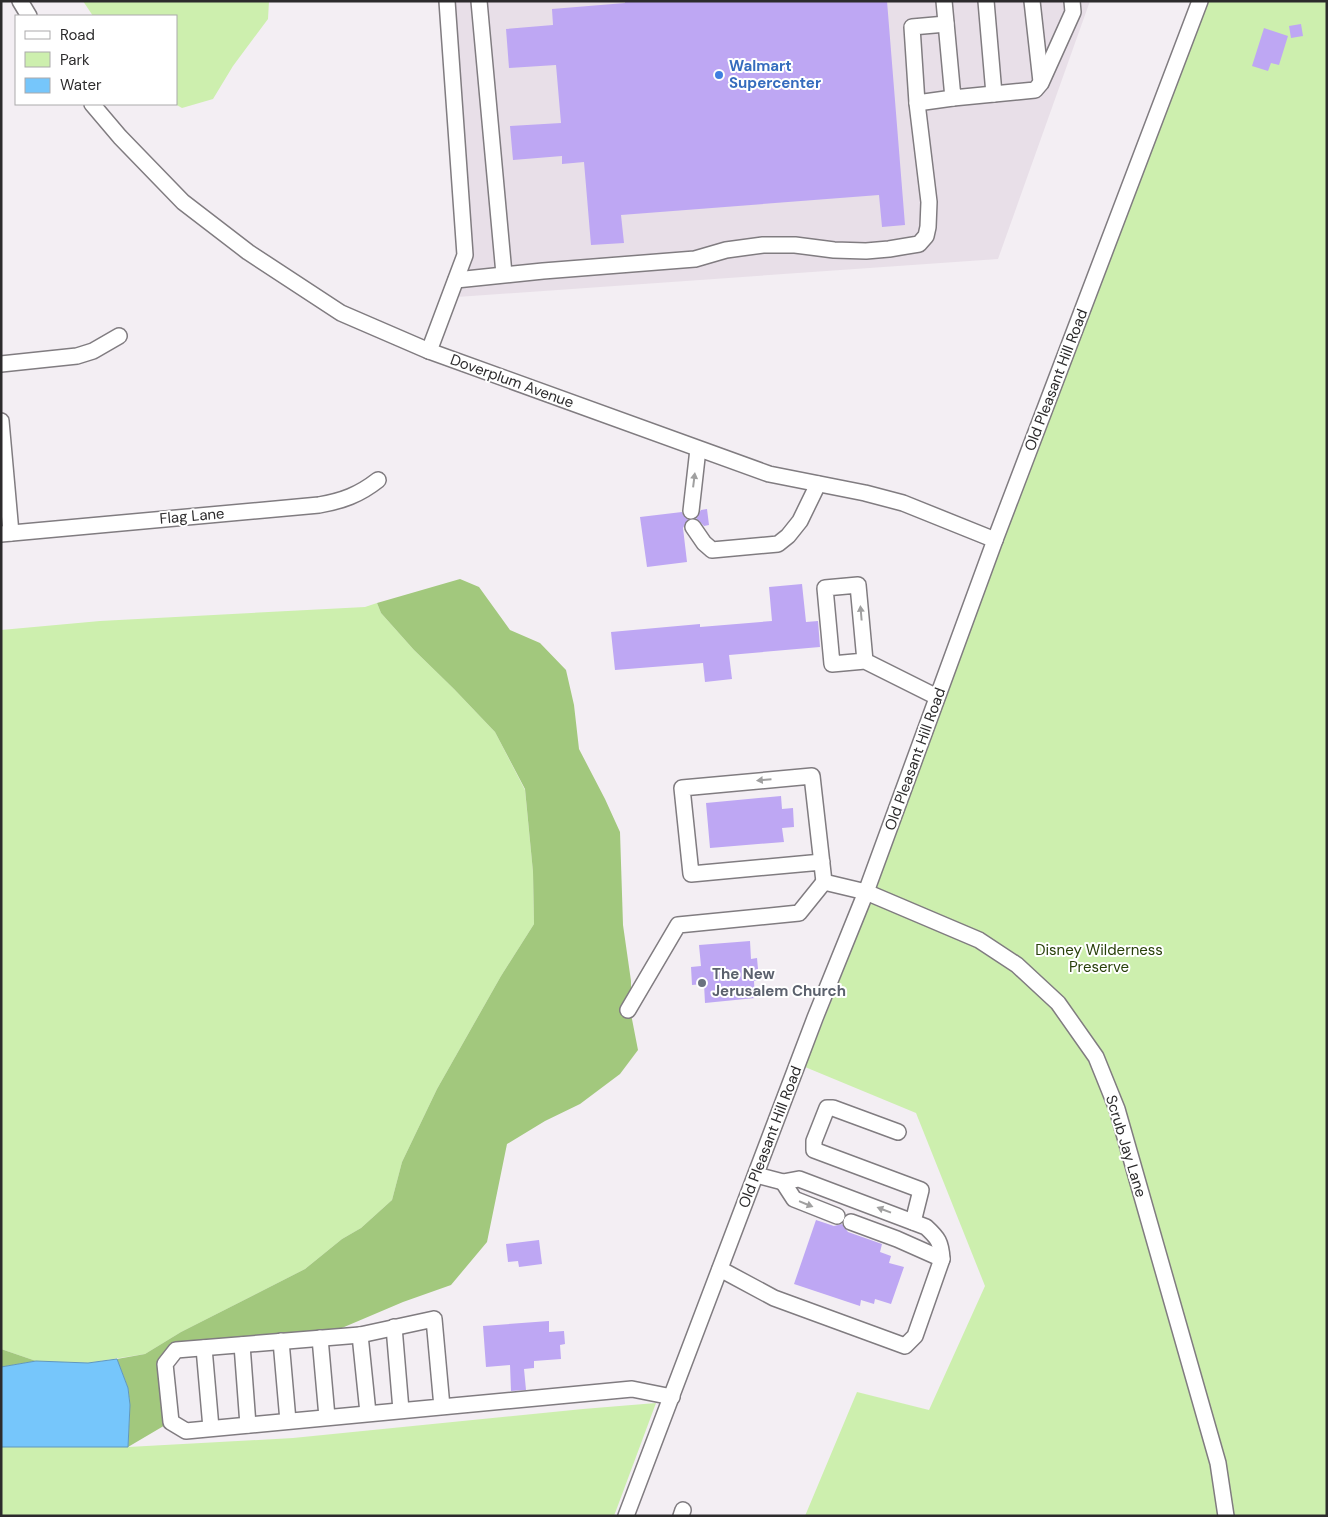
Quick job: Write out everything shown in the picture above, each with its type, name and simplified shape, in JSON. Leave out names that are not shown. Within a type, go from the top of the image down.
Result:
[{"type":"street","points":[[20,1],[28,15]]},
{"type":"street","points":[[429,351],[465,255],[447,1]]},
{"type":"street","points":[[479,1],[504,274]]},
{"type":"street","points":[[944,1],[953,98]]},
{"type":"street","points":[[986,1],[994,94]]},
{"type":"street","points":[[1032,1],[1041,83]]},
{"type":"street","points":[[917,102],[1034,90],[1041,83],[1072,12],[1072,1]]},
{"type":"street","name":"Old Pleasant Hill Road","points":[[626,1516],[815,1018],[866,892],[995,540],[1200,1]]},
{"type":"street","points":[[456,280],[504,274],[695,260],[726,250],[763,245],[794,245],[834,250],[866,251],[919,244],[926,236],[928,227],[928,202],[917,102],[912,27],[946,24]]},
{"type":"street","name":"Doverplum Avenue","points":[[93,105],[120,137],[182,202],[248,252],[341,313],[429,351],[769,474],[865,493],[903,503],[995,540]]},
{"type":"street","points":[[1,364],[77,356],[93,351],[119,336]]},
{"type":"street","points":[[1,421],[6,534]]},
{"type":"street","points":[[691,511],[698,448]]},
{"type":"street","name":"Flag Lane","points":[[6,534],[319,505],[337,502],[354,496],[378,480]]},
{"type":"street","points":[[693,527],[704,543],[712,550],[778,544],[788,536],[800,521],[818,484]]},
{"type":"street","points":[[865,661],[858,585],[825,588],[832,664],[865,661],[937,697]]},
{"type":"street","points":[[628,1010],[678,925],[799,913],[824,882],[822,862],[812,776],[682,788],[691,874],[822,862]]},
{"type":"street","name":"Scrub Jay Lane","points":[[824,882],[866,892],[979,940],[1017,965],[1058,1003],[1096,1057],[1117,1109],[1218,1463],[1226,1516]]},
{"type":"street","points":[[898,1132],[833,1108],[827,1108],[814,1142],[814,1150],[921,1190],[914,1222]]},
{"type":"street","points":[[720,1269],[774,1298],[905,1346],[915,1336],[942,1259],[942,1246],[936,1237],[926,1227],[798,1179],[783,1182],[756,1175]]},
{"type":"street","points":[[783,1182],[794,1199],[898,1239],[942,1259]]},
{"type":"street","points":[[442,1407],[434,1319],[360,1335],[176,1350],[165,1364],[171,1422],[186,1430],[368,1414],[401,1410],[442,1407],[632,1389],[672,1397]]},
{"type":"street","points":[[394,1328],[401,1410]]},
{"type":"street","points":[[360,1335],[368,1414]]},
{"type":"street","points":[[320,1338],[327,1417]]},
{"type":"street","points":[[281,1341],[288,1421]]},
{"type":"street","points":[[242,1345],[248,1425]]},
{"type":"street","points":[[204,1348],[211,1428]]},
{"type":"shaded area","points":[[454,1],[1090,1],[998,259],[457,297],[472,254]]},
{"type":"green space","points":[[83,1],[269,1],[268,19],[233,66],[213,99],[182,108],[177,105],[178,15],[92,15]]},
{"type":"green space","name":"Disney Wilderness Preserve","points":[[1208,1],[1327,1],[1327,1516],[805,1516],[857,1392],[929,1410],[985,1286],[916,1113],[805,1067],[876,889],[1002,543]]},
{"type":"green space","points":[[460,579],[479,587],[510,630],[540,643],[566,670],[574,705],[579,749],[620,832],[623,925],[631,981],[631,1014],[638,1050],[620,1074],[580,1104],[545,1121],[507,1144],[487,1242],[451,1285],[403,1302],[323,1336],[171,1357],[167,1424],[128,1447],[130,1405],[128,1388],[117,1359],[145,1354],[181,1332],[305,1269],[342,1239],[361,1228],[392,1200],[402,1162],[437,1089],[501,976],[534,924],[533,872],[525,789],[495,732],[414,650],[381,613],[377,603]]},
{"type":"green space","points":[[377,603],[381,613],[414,650],[495,732],[525,790],[533,872],[534,924],[501,976],[437,1089],[402,1162],[392,1200],[361,1228],[342,1239],[305,1269],[181,1332],[145,1354],[88,1363],[36,1361],[1,1349],[1,630],[100,621],[365,607]]},
{"type":"green space","points":[[1,1349],[36,1361],[1,1367]]},
{"type":"green space","points":[[656,1403],[614,1516],[1,1516],[1,1447],[128,1447],[293,1438]]},
{"type":"water","points":[[117,1359],[128,1388],[130,1405],[128,1447],[1,1447],[1,1367],[36,1361],[88,1363]]},
{"type":"building","points":[[625,1],[887,1],[905,225],[882,227],[879,195],[621,215],[624,243],[591,245],[584,162],[562,164],[562,156],[513,160],[510,126],[561,123],[556,65],[509,68],[506,29],[553,25],[552,9],[625,3]]},
{"type":"building","points":[[1301,24],[1303,36],[1291,38],[1289,26]]},
{"type":"building","points":[[1264,28],[1288,36],[1279,65],[1271,63],[1268,71],[1252,66]]},
{"type":"building","points":[[707,509],[709,525],[704,526],[696,518],[701,510]]},
{"type":"building","points":[[682,512],[688,519],[683,528],[687,562],[647,567],[640,517]]},
{"type":"building","points":[[802,584],[806,622],[818,621],[820,647],[729,655],[732,679],[705,682],[703,663],[615,670],[611,632],[700,624],[700,627],[772,621],[769,587]]},
{"type":"building","points":[[781,796],[782,809],[793,808],[794,827],[782,828],[784,842],[710,848],[706,803]]},
{"type":"building","points":[[750,941],[751,959],[757,958],[759,980],[754,981],[755,998],[705,1003],[704,984],[692,985],[691,967],[701,966],[699,945]]},
{"type":"building","points":[[816,1220],[834,1226],[842,1224],[848,1232],[882,1244],[880,1252],[891,1256],[889,1263],[904,1267],[891,1304],[875,1299],[874,1304],[861,1300],[860,1306],[794,1284]]},
{"type":"building","points":[[539,1240],[542,1264],[519,1267],[518,1261],[508,1262],[506,1244]]},
{"type":"building","points":[[549,1321],[549,1332],[564,1331],[565,1344],[560,1345],[561,1359],[534,1361],[534,1368],[524,1369],[526,1390],[511,1391],[510,1365],[486,1367],[483,1326]]},
{"type":"place","name":"Walmart Supercenter","points":[[719,75]]},
{"type":"place","name":"The New Jerusalem Church","points":[[702,983]]}]
